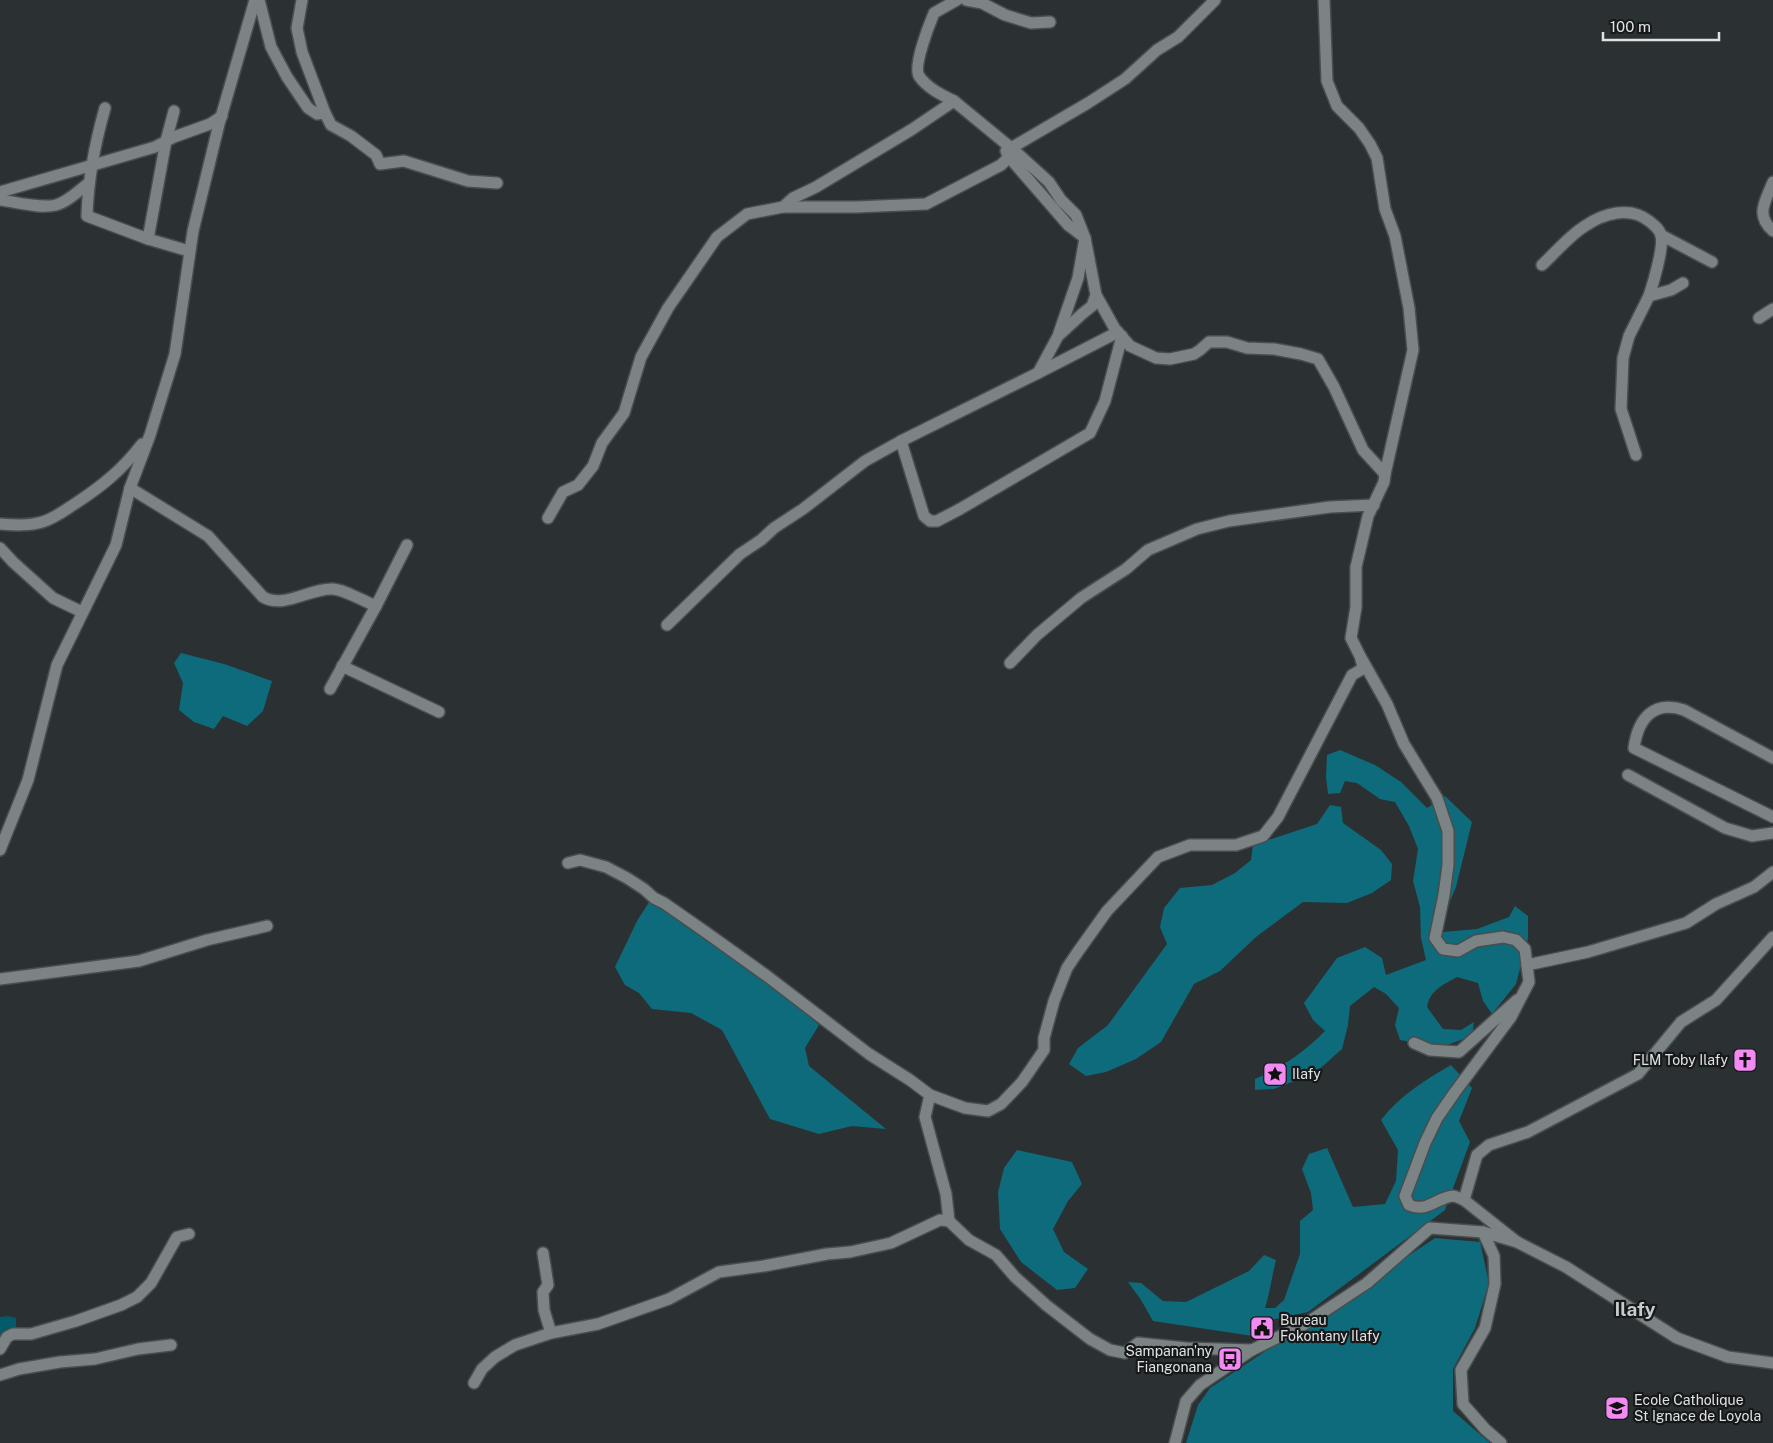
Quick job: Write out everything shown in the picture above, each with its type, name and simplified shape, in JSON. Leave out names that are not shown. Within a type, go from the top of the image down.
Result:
[{"type":"street","points":[[257,0],[271,47],[287,77],[308,108],[317,114],[325,114]]},
{"type":"street","points":[[0,850],[28,780],[57,665],[116,545],[130,488],[150,435],[175,354],[189,252],[222,116],[257,0]]},
{"type":"street","points":[[302,0],[297,28],[302,52],[325,114],[331,124],[351,136],[376,156],[380,164],[404,161],[450,176],[497,183]]},
{"type":"street","points":[[957,0],[934,13],[917,69],[918,75],[928,85],[954,101],[1001,140],[1010,153],[1049,182],[1061,200],[1076,215],[1085,238],[1096,294],[1120,334],[1130,346],[1156,358],[1170,358],[1194,354],[1209,342],[1227,342],[1247,348],[1274,349],[1318,359],[1334,387],[1363,450],[1385,474]]},
{"type":"street","points":[[966,0],[982,3],[1005,15],[1031,23],[1050,22]]},
{"type":"street","points":[[548,518],[563,492],[578,485],[593,466],[602,443],[624,413],[641,357],[668,308],[712,244],[747,214],[783,206],[856,207],[926,204],[1001,165],[1010,153],[1125,79],[1158,50],[1178,37],[1215,0]]},
{"type":"street","points":[[1324,0],[1327,81],[1337,106],[1359,128],[1377,158],[1385,209],[1395,236],[1409,308],[1413,350],[1384,482],[1368,516],[1356,567],[1356,607],[1352,638],[1387,704],[1404,744],[1437,798],[1448,831],[1448,865],[1436,938],[1443,949],[1458,951],[1476,941],[1503,937],[1516,940],[1525,949],[1530,982],[1511,1016],[1454,1092],[1437,1118],[1425,1142],[1405,1196],[1409,1205],[1417,1208],[1430,1206],[1442,1199],[1454,1196],[1464,1200],[1517,1242]]},
{"type":"street","points":[[783,206],[793,198],[816,187],[911,130],[954,101]]},
{"type":"street","points":[[105,108],[89,183],[87,216],[189,252]]},
{"type":"street","points":[[148,239],[166,141],[174,111]]},
{"type":"street","points":[[0,192],[156,147],[166,141],[210,124],[222,116]]},
{"type":"street","points":[[1773,182],[1764,202],[1762,215],[1764,222],[1773,231]]},
{"type":"street","points":[[0,200],[55,205],[66,200],[89,183]]},
{"type":"street","points":[[1542,265],[1584,226],[1606,214],[1619,212],[1644,216],[1657,227],[1661,235],[1659,257],[1649,296],[1629,336],[1623,358],[1621,410],[1636,455]]},
{"type":"street","points":[[1661,235],[1712,262]]},
{"type":"street","points":[[1038,373],[1058,336],[1078,278],[1085,238]]},
{"type":"street","points":[[1649,296],[1671,290],[1683,283]]},
{"type":"street","points":[[1058,336],[1092,306],[1096,294]]},
{"type":"street","points":[[1759,318],[1773,309]]},
{"type":"street","points":[[667,625],[740,554],[803,509],[865,461],[1038,373],[1120,334]]},
{"type":"street","points":[[902,441],[924,516],[930,522],[937,521],[1090,433],[1105,401],[1120,334]]},
{"type":"street","points":[[0,524],[19,525],[42,522],[64,511],[101,487],[128,462],[150,435]]},
{"type":"street","points":[[130,488],[208,536],[263,597],[271,602],[282,601],[318,590],[334,588],[376,606]]},
{"type":"street","points":[[1010,663],[1037,635],[1081,598],[1126,569],[1148,550],[1196,529],[1229,521],[1330,507],[1374,505]]},
{"type":"street","points":[[330,689],[407,545]]},
{"type":"street","points":[[0,548],[53,598],[82,612]]},
{"type":"street","points":[[568,863],[580,860],[606,867],[638,885],[767,976],[869,1054],[930,1095],[965,1108],[988,1111],[1000,1104],[1022,1082],[1044,1050],[1044,1038],[1054,1001],[1066,968],[1106,911],[1158,857],[1190,845],[1236,845],[1262,836],[1278,817],[1352,675],[1364,668],[1360,656]]},
{"type":"street","points":[[342,666],[439,712]]},
{"type":"street","points":[[1773,758],[1684,710],[1671,706],[1655,710],[1643,720],[1636,734],[1634,748],[1773,817]]},
{"type":"street","points":[[1628,775],[1725,828],[1752,836],[1773,833]]},
{"type":"street","points":[[1527,965],[1588,952],[1686,923],[1716,904],[1754,887],[1773,872]]},
{"type":"street","points":[[0,979],[139,961],[207,940],[267,926]]},
{"type":"street","points":[[1464,1200],[1476,1155],[1489,1145],[1528,1132],[1638,1074],[1681,1022],[1716,1000],[1773,937]]},
{"type":"street","points":[[1414,1043],[1430,1050],[1459,1052],[1524,993]]},
{"type":"street","points":[[930,1095],[924,1117],[946,1194],[949,1221]]},
{"type":"street","points":[[474,1383],[482,1369],[495,1357],[515,1345],[551,1333],[598,1324],[669,1299],[719,1272],[850,1252],[891,1243],[940,1220],[949,1221],[969,1240],[996,1254],[1016,1277],[1046,1305],[1090,1339],[1110,1350],[1125,1353],[1138,1343],[1252,1350]]},
{"type":"street","points":[[1175,1443],[1186,1401],[1200,1384],[1252,1350],[1305,1324],[1366,1283],[1430,1228],[1483,1232],[1517,1242],[1566,1267],[1677,1338],[1728,1357],[1773,1363]]},
{"type":"street","points":[[1483,1232],[1494,1256],[1495,1284],[1485,1328],[1461,1370],[1463,1404],[1501,1443]]},
{"type":"street","points":[[0,1349],[7,1337],[13,1334],[31,1334],[76,1321],[121,1305],[137,1297],[151,1283],[177,1237],[189,1234]]},
{"type":"street","points":[[543,1253],[548,1285],[543,1292],[544,1310],[551,1333]]},
{"type":"street","points":[[0,1375],[19,1368],[95,1359],[138,1349],[171,1345]]},
{"type":"shaded area","points":[[181,653],[224,664],[272,681],[263,711],[247,726],[223,716],[214,729],[194,722],[179,710],[183,683],[174,663]]},
{"type":"shaded area","points":[[1340,750],[1375,765],[1401,782],[1427,808],[1445,796],[1472,822],[1456,887],[1445,913],[1443,932],[1477,929],[1509,917],[1515,906],[1528,916],[1528,938],[1516,984],[1492,1014],[1483,1001],[1478,983],[1457,977],[1438,989],[1431,996],[1427,1007],[1443,1029],[1461,1030],[1474,1022],[1472,1036],[1441,1047],[1400,1040],[1395,1025],[1399,1008],[1386,994],[1374,987],[1350,1006],[1348,1025],[1342,1049],[1315,1073],[1274,1089],[1255,1090],[1255,1079],[1293,1058],[1325,1031],[1313,1020],[1304,1003],[1337,958],[1365,947],[1382,958],[1386,975],[1426,960],[1421,938],[1420,907],[1413,881],[1418,849],[1409,826],[1395,802],[1380,799],[1357,783],[1345,781],[1340,793],[1328,794],[1326,777],[1327,755]]},
{"type":"shaded area","points":[[1330,805],[1341,807],[1343,823],[1381,850],[1392,864],[1391,880],[1372,893],[1347,903],[1303,902],[1256,937],[1220,971],[1194,984],[1161,1042],[1136,1059],[1106,1072],[1086,1076],[1069,1064],[1078,1048],[1108,1025],[1167,944],[1160,927],[1164,908],[1180,888],[1212,885],[1235,873],[1251,860],[1253,845],[1317,824]]},
{"type":"shaded area","points":[[651,899],[769,981],[819,1025],[805,1048],[809,1066],[886,1129],[852,1126],[819,1134],[770,1119],[722,1030],[691,1013],[652,1009],[639,993],[625,985],[615,967],[637,921]]},
{"type":"shaded area","points":[[1451,1065],[1472,1088],[1459,1121],[1470,1142],[1445,1210],[1308,1312],[1253,1324],[1253,1336],[1153,1321],[1128,1282],[1141,1283],[1163,1301],[1186,1302],[1249,1271],[1264,1255],[1276,1260],[1265,1308],[1275,1308],[1284,1300],[1300,1254],[1300,1221],[1313,1210],[1311,1193],[1302,1169],[1309,1154],[1327,1148],[1353,1207],[1385,1204],[1396,1181],[1398,1150],[1381,1120],[1404,1096]]},
{"type":"shaded area","points":[[1017,1150],[1072,1162],[1082,1184],[1068,1201],[1053,1229],[1064,1252],[1088,1269],[1075,1288],[1057,1290],[1021,1262],[1000,1229],[998,1192],[1004,1168]]},
{"type":"shaded area","points":[[1435,1238],[1480,1242],[1489,1283],[1475,1328],[1453,1369],[1453,1411],[1490,1443],[1186,1443],[1198,1405],[1210,1388]]},
{"type":"shaded area","points":[[0,1317],[16,1318],[16,1328],[0,1341]]},
{"type":"place","name":"FLM Toby Ilafy","points":[[1745,1060]]},
{"type":"place","name":"Ilafy","points":[[1275,1074]]},
{"type":"place","name":"Bureau Fokontany Ilafy","points":[[1262,1328]]},
{"type":"place","name":"Sampanan'ny Fiangonana","points":[[1230,1359]]},
{"type":"place","name":"Ecole Catholique St Ignace de Loyola","points":[[1617,1408]]},
{"type":"district","name":"Ilafy","points":[[1635,1309]]}]
